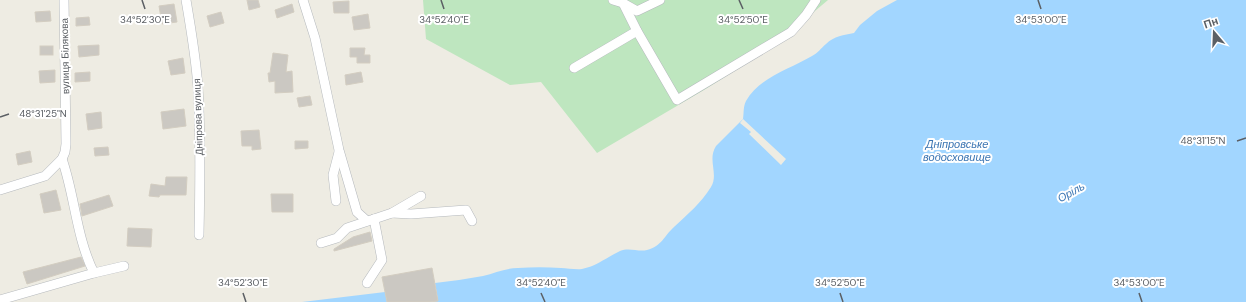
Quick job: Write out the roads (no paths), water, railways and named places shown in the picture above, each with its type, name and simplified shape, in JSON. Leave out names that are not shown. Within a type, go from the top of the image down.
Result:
[{"type":"street","name":"вулиця Білякова","points":[[62,159],[66,144],[64,0]]},
{"type":"street","name":"Дніпрова вулиця","points":[[186,0],[194,42],[198,88],[200,171],[199,235]]},
{"type":"street","points":[[303,0],[315,38],[339,150],[357,212],[370,220],[382,260],[367,283]]},
{"type":"street","points":[[613,0],[623,3],[637,11],[660,0]]},
{"type":"street","points":[[623,3],[637,31],[677,100],[791,32],[806,15],[816,0]]},
{"type":"street","points":[[574,68],[637,31]]},
{"type":"street","points":[[336,201],[333,175],[339,150]]},
{"type":"street","points":[[0,190],[45,176],[62,159],[79,229],[88,260],[94,273]]},
{"type":"street","points":[[392,214],[421,196]]},
{"type":"street","points":[[321,243],[337,238],[347,228],[392,214],[466,210],[472,221]]},
{"type":"street","points":[[0,300],[124,266]]},
{"type":"water","name":"Дніпровське водосховище","points":[[897,0],[1246,0],[1246,302],[430,302],[438,300],[435,283],[483,276],[514,268],[545,267],[582,269],[592,266],[623,250],[647,250],[656,246],[699,203],[711,187],[714,177],[713,156],[716,146],[743,119],[745,103],[752,93],[776,74],[814,55],[832,39],[854,33],[860,25],[877,11]]},
{"type":"water","points":[[385,292],[387,302],[302,302]]},
{"type":"water label","name":"Оріль","points":[[1071,192]]}]
